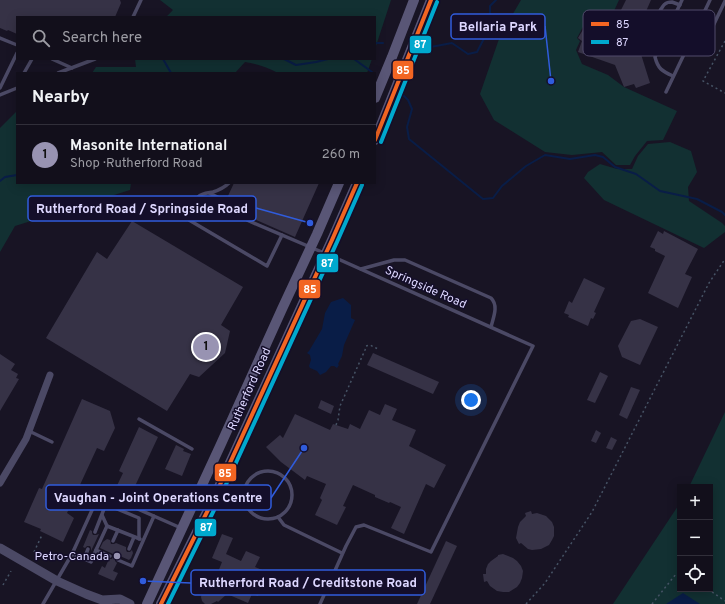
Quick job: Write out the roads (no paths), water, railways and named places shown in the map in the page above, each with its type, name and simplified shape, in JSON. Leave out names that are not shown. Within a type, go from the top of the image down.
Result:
[{"type":"main road","points":[[376,96],[414,0]]},
{"type":"main road","points":[[376,138],[431,0]]},
{"type":"main road","name":"Rutherford Road","points":[[148,604],[339,184]]},
{"type":"main road","name":"Rutherford Road","points":[[161,604],[213,500],[357,184]]},
{"type":"street","points":[[0,483],[26,439],[50,375]]},
{"type":"street","points":[[0,548],[57,581],[104,602],[120,599],[130,604]]},
{"type":"lane","points":[[133,16],[141,0]]},
{"type":"lane","points":[[678,10],[682,0]]},
{"type":"lane","points":[[705,10],[710,0]]},
{"type":"lane","points":[[715,22],[725,1]]},
{"type":"lane","points":[[661,10],[665,4],[672,2],[680,5]]},
{"type":"lane","points":[[0,38],[16,45]]},
{"type":"lane","points":[[0,88],[16,55]]},
{"type":"lane","points":[[655,56],[657,65],[663,72],[673,76]]},
{"type":"lane","points":[[666,92],[683,56]]},
{"type":"lane","points":[[25,72],[31,60]]},
{"type":"lane","points":[[54,60],[72,68]]},
{"type":"lane","points":[[61,72],[92,60]]},
{"type":"lane","points":[[0,95],[16,88]]},
{"type":"lane","points":[[228,184],[220,190],[198,196],[195,200],[189,220],[267,266],[282,235]]},
{"type":"lane","points":[[208,193],[226,201]]},
{"type":"lane","name":"Springside Road","points":[[243,214],[242,217],[533,346],[431,552],[364,525],[356,527],[342,553]]},
{"type":"lane","points":[[360,269],[394,260],[405,260],[413,263],[491,298],[496,306],[491,327]]},
{"type":"lane","points":[[139,419],[192,449]]},
{"type":"lane","points":[[29,431],[52,442]]},
{"type":"lane","points":[[272,472],[280,474],[290,485],[292,500],[289,507],[278,517],[270,519],[258,517],[254,515],[245,502],[244,494],[246,486],[257,474],[272,472]]},
{"type":"lane","points":[[43,604],[72,554],[98,497],[106,495],[182,528]]},
{"type":"lane","points":[[95,532],[104,509],[110,506],[139,518],[136,538],[129,549]]},
{"type":"lane","points":[[102,515],[107,526],[143,541]]},
{"type":"lane","points":[[118,560],[124,560],[132,566],[154,516]]},
{"type":"lane","points":[[278,517],[284,525],[342,553],[320,604]]},
{"type":"lane","points":[[72,554],[91,562],[107,526]]},
{"type":"lane","points":[[113,541],[118,530]]},
{"type":"lane","points":[[84,559],[88,549]]},
{"type":"lane","points":[[96,550],[108,554]]},
{"type":"lane","points":[[287,574],[326,591]]},
{"type":"lane","points":[[332,577],[352,586]]},
{"type":"water","points":[[343,298],[351,305],[351,318],[355,320],[344,345],[342,356],[338,364],[339,365],[337,368],[331,366],[326,372],[320,375],[317,371],[310,368],[310,355],[307,353],[322,329],[325,313],[331,302]]},
{"type":"water","points":[[683,593],[700,604],[666,604]]},
{"type":"waterway","points":[[420,49],[452,43],[468,54],[477,52],[490,27],[490,6],[496,0]]},
{"type":"waterway","points":[[376,43],[383,43]]},
{"type":"waterway","points":[[164,60],[170,72]]},
{"type":"waterway","points":[[286,60],[296,65],[324,60]]},
{"type":"waterway","points":[[355,60],[372,72]]},
{"type":"waterway","points":[[400,92],[408,100],[412,109],[407,127],[409,139],[483,199],[493,198],[502,186],[526,166],[545,155],[570,159],[595,155],[603,157],[615,167],[636,174],[660,191],[697,199],[725,215]]},
{"type":"waterway","points":[[0,181],[5,177],[16,175]]},
{"type":"place","name":"Bellaria Park","points":[[551,81]]},
{"type":"place","name":"Rutherford Road / Springside Road","points":[[310,223]]},
{"type":"place","name":"Masonite International","points":[[206,347]]},
{"type":"place","name":"Vaughan - Joint Operations Centre","points":[[304,448]]},
{"type":"place","name":"Petro-Canada","points":[[117,556]]},
{"type":"place","name":"Rutherford Road / Creditstone Road","points":[[143,581]]}]
